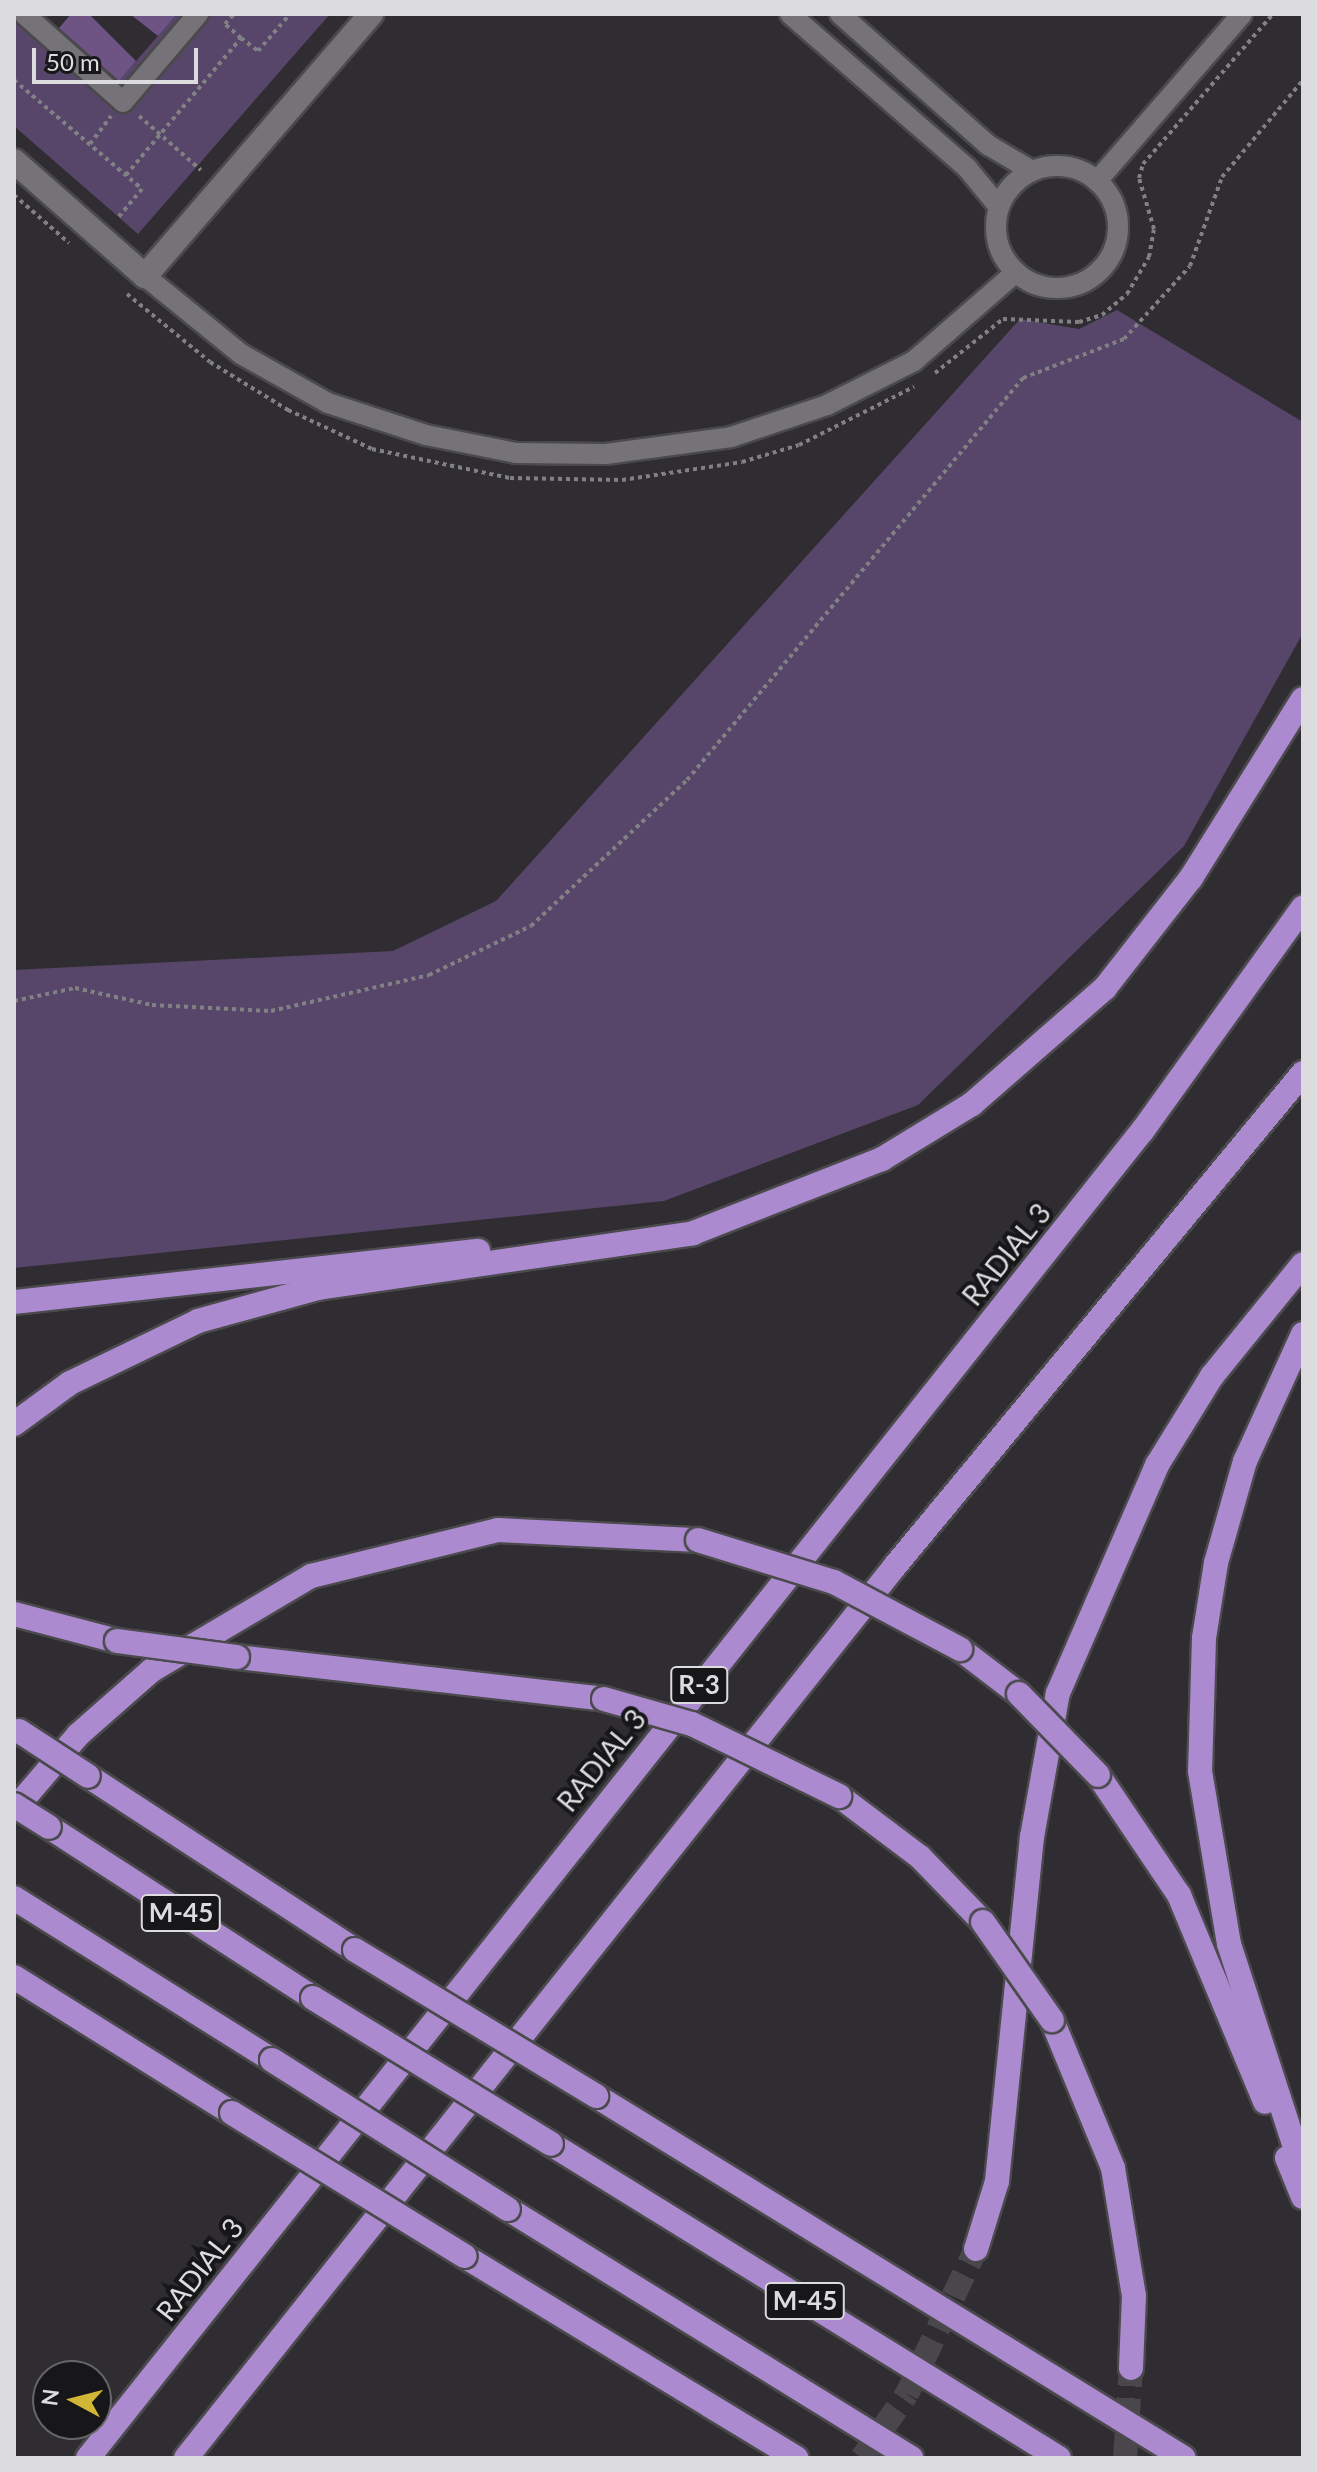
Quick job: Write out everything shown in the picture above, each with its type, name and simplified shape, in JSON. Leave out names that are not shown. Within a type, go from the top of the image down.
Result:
[{"type":"highway","points":[[14,1424],[70,1383],[198,1321],[318,1288],[616,1249],[777,1205],[882,1159],[972,1104],[1105,988],[1191,878],[1303,699]]},
{"type":"highway","name":"RADIAL 3","points":[[88,2458],[1134,1141],[1303,907]]},
{"type":"highway","name":"R-3","points":[[186,2458],[895,1566],[1303,1073]]},
{"type":"highway","points":[[14,1302],[485,1250],[616,1249]]},
{"type":"highway","points":[[976,2249],[997,2181],[1032,1837],[1058,1693],[1157,1465],[1212,1376],[1303,1264]]},
{"type":"highway","points":[[1303,1334],[1245,1461],[1216,1563],[1204,1638],[1200,1771],[1229,1944],[1303,2172]]},
{"type":"highway","points":[[14,1808],[78,1735],[152,1670],[311,1576],[498,1530],[698,1540],[834,1582],[960,1649],[1019,1694],[1098,1775],[1179,1895],[1303,2197]]},
{"type":"highway","points":[[14,1614],[117,1641],[604,1699],[692,1724],[839,1796],[920,1857],[983,1922],[1052,2020],[1113,2168],[1134,2296],[1131,2368]]},
{"type":"highway","points":[[16,1729],[355,1950],[1184,2458]]},
{"type":"highway","name":"M-45","points":[[14,1808],[49,1827],[313,1998],[1059,2458]]},
{"type":"highway","name":"M-45","points":[[14,1898],[911,2458]]},
{"type":"highway","points":[[14,1977],[796,2458]]},
{"type":"street","points":[[24,14],[123,102],[198,14]]},
{"type":"street","points":[[145,276],[371,14]]},
{"type":"street","points":[[790,14],[967,168],[999,207]]},
{"type":"street","points":[[840,14],[988,145],[1032,171],[1066,167],[1097,181],[1110,198],[1118,228],[1103,267],[1066,287],[1034,284],[1016,272],[998,242],[999,207],[1032,171]]},
{"type":"street","points":[[1097,181],[1242,14]]},
{"type":"street","points":[[14,161],[145,276],[241,354],[328,403],[426,435],[516,453],[606,454],[731,437],[827,405],[914,361],[1016,272]]},
{"type":"path","points":[[234,14],[225,24],[258,51],[290,14]]},
{"type":"path","points":[[116,284],[256,394],[372,449],[456,471],[570,483],[742,462],[896,399],[1003,319],[1079,322],[1102,315],[1138,280],[1149,257],[1154,229],[1139,178],[1143,164],[1273,14]]},
{"type":"path","points":[[126,175],[241,38]]},
{"type":"path","points":[[14,80],[142,189],[116,220]]},
{"type":"path","points":[[14,1001],[75,988],[152,1005],[271,1011],[429,975],[531,926],[687,780],[1023,378],[1124,339],[1190,266],[1222,177],[1303,80]]},
{"type":"path","points":[[90,144],[123,102],[201,170]]},
{"type":"path","points":[[14,195],[82,254]]},
{"type":"shaded area","points":[[14,14],[38,14],[117,83],[177,14],[330,14],[138,234],[14,126]]},
{"type":"shaded area","points":[[1117,310],[1303,422],[1303,633],[1184,846],[918,1105],[664,1201],[14,1268],[14,970],[393,951],[496,901],[1020,319],[1079,329]]},
{"type":"building","points":[[71,14],[89,14],[136,61],[119,81],[59,28]]},
{"type":"building","points":[[130,14],[177,14],[158,36]]},
{"type":"tunnel","points":[[862,2458],[907,2394],[976,2249]]},
{"type":"tunnel","points":[[1125,2458],[1131,2368]]}]
